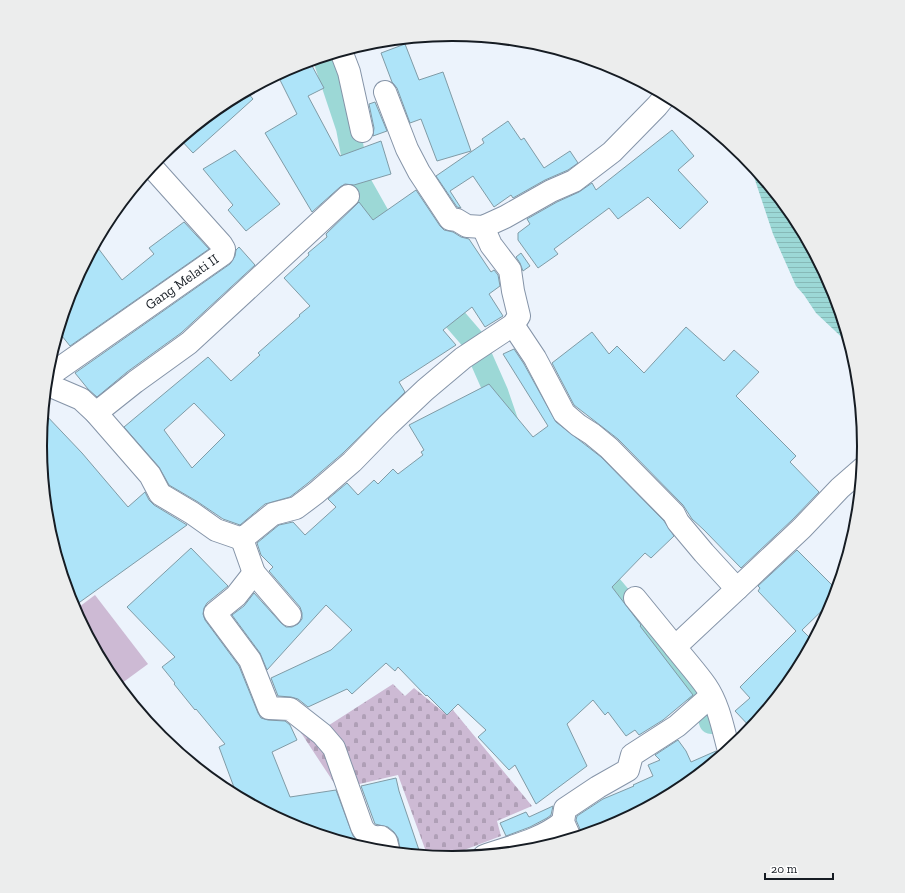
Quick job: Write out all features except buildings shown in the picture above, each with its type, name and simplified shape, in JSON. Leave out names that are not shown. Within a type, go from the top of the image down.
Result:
[{"type":"street","points":[[343,57],[362,131]]},
{"type":"street","points":[[385,92],[407,148],[419,172],[450,219],[457,220],[467,226],[483,227],[505,217],[551,191],[574,181],[612,152],[662,99]]},
{"type":"street","name":"Gang Melati II","points":[[54,372],[223,254],[224,249],[221,244],[156,171]]},
{"type":"street","points":[[96,413],[135,382],[190,343],[348,196]]},
{"type":"street","points":[[242,539],[273,514],[296,508],[316,493],[352,462],[425,390],[464,358],[513,325],[519,316],[510,270],[491,245],[483,227]]},
{"type":"street","points":[[513,325],[535,358],[564,413],[609,448],[674,514],[678,522],[704,553],[737,588]]},
{"type":"street","points":[[51,386],[81,399],[96,413],[150,475],[160,494],[192,513],[216,530],[242,539]]},
{"type":"street","points":[[675,647],[802,528],[840,488],[857,473]]},
{"type":"street","points":[[242,539],[254,573],[290,615]]},
{"type":"street","points":[[254,573],[236,596],[215,613],[250,660],[269,708],[290,709],[322,734],[334,748],[362,827],[366,834],[376,838],[381,837],[386,841],[387,847]]},
{"type":"street","points":[[508,848],[542,836],[567,831],[565,809],[598,787],[628,770],[632,755],[676,726],[705,701],[706,686],[635,598]]},
{"type":"street","points":[[705,701],[720,715],[727,744]]},
{"type":"green space","points":[[95,595],[148,664],[123,682],[101,649],[80,606]]},
{"type":"green space","points":[[393,684],[405,696],[414,688],[447,715],[453,710],[532,806],[497,821],[501,836],[460,852],[426,851],[398,775],[338,789],[290,716],[323,729]]},
{"type":"shaded area","points":[[753,175],[790,221],[804,244],[827,291],[843,338],[816,313],[796,286],[773,234]]},
{"type":"waterway","points":[[326,62],[348,128],[358,181],[380,220],[396,244]]},
{"type":"waterway","points":[[435,296],[473,340],[496,392],[507,424]]},
{"type":"waterway","points":[[594,567],[646,628],[691,685],[701,699],[709,714],[711,722]]}]
